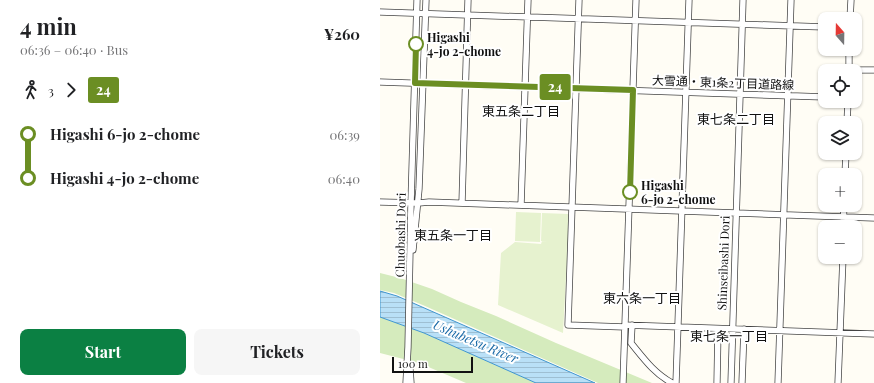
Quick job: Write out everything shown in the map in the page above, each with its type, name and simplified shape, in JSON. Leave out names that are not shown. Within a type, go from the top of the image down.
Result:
[{"type":"street","name":"Chuobashi Dori","points":[[410,284],[411,203],[418,0]]},
{"type":"street","name":"Chuobashi Dori","points":[[410,284],[419,203],[426,0]]},
{"type":"street","points":[[462,203],[468,0]]},
{"type":"street","points":[[521,205],[528,0]]},
{"type":"street","points":[[579,0],[568,325],[632,325],[874,334]]},
{"type":"street","points":[[623,383],[636,0]]},
{"type":"street","points":[[676,383],[689,0]]},
{"type":"street","name":"Shinseibashi Dori","points":[[731,383],[743,0]]},
{"type":"street","points":[[778,383],[781,331],[791,0]]},
{"type":"street","points":[[850,12],[851,0]]},
{"type":"street","points":[[380,12],[818,26]]},
{"type":"street","points":[[862,70],[874,70]]},
{"type":"street","name":"大雪通・東1条2丁目道路線","points":[[380,82],[818,97]]},
{"type":"street","points":[[380,202],[462,203],[874,218]]},
{"type":"street","points":[[844,212],[844,217]]},
{"type":"street","points":[[838,383],[842,264]]},
{"type":"street","points":[[406,383],[410,284]]},
{"type":"street","points":[[632,325],[631,343],[661,377],[672,383]]},
{"type":"street","points":[[717,383],[718,329]]},
{"type":"street","points":[[742,383],[744,329]]},
{"type":"street","points":[[408,347],[411,383]]},
{"type":"green space","points":[[516,212],[541,213],[540,242],[515,241]]},
{"type":"green space","points":[[542,213],[568,214],[568,242],[541,241]]},
{"type":"green space","points":[[542,241],[568,242],[563,333],[498,305],[501,253],[515,242],[541,244]]},
{"type":"green space","points":[[380,273],[432,289],[652,383],[598,383],[425,306],[394,293],[380,290]]},
{"type":"green space","points":[[380,317],[424,333],[536,383],[466,383],[419,363],[380,353]]},
{"type":"water","name":"Ushubetsu River","points":[[380,291],[397,296],[595,383],[536,383],[424,333],[380,317]]},
{"type":"bus line","name":"24","points":[[416,44],[415,83],[633,90],[630,192]]},
{"type":"place","name":"Higashi 4-jo 2-chome","points":[[416,44]]},
{"type":"place","name":"Higashi 6-jo 2-chome","points":[[630,192]]},
{"type":"district","name":"東五条二丁目","points":[[521,110]]},
{"type":"district","name":"東七条二丁目","points":[[736,118]]},
{"type":"district","name":"東五条一丁目","points":[[453,234]]},
{"type":"district","name":"東六条一丁目","points":[[642,297]]},
{"type":"district","name":"東七条一丁目","points":[[729,335]]}]
